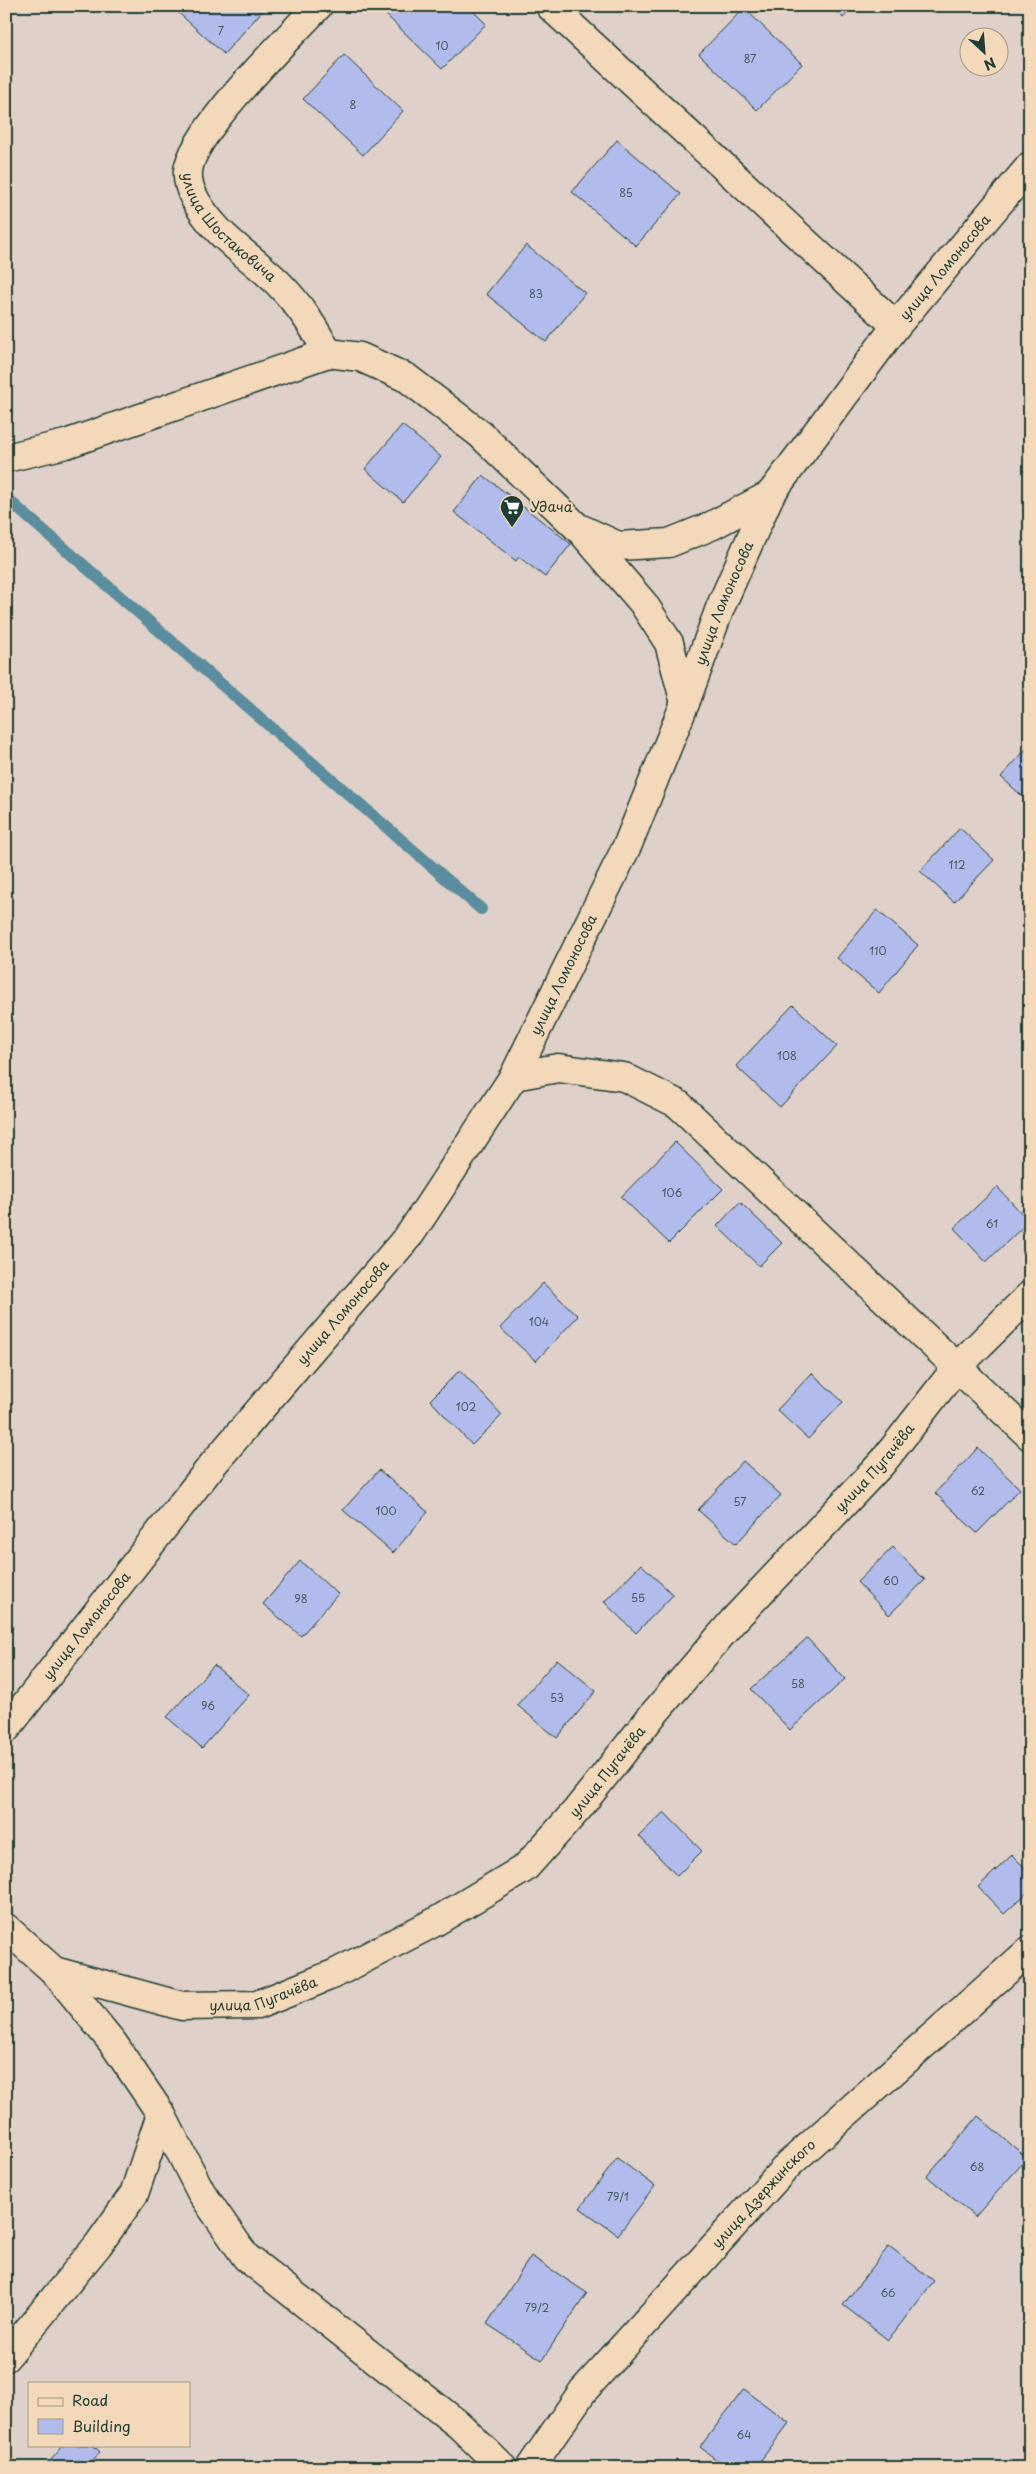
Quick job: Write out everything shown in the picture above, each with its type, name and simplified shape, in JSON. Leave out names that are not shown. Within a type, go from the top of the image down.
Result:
[{"type":"street","name":"улица Шостаковича","points":[[318,6],[240,91],[202,136],[188,171],[194,199],[219,231],[277,282],[306,313],[328,353]]},
{"type":"street","points":[[550,6],[896,326]]},
{"type":"street","name":"улица Ломоносова","points":[[6,1729],[214,1463],[411,1233],[514,1076],[628,844],[685,704],[720,608],[770,496],[896,326],[1030,166]]},
{"type":"street","points":[[6,458],[66,444],[328,353],[360,358],[407,378],[480,434],[577,527],[643,603],[669,643],[685,704]]},
{"type":"street","points":[[577,527],[618,546],[669,543],[712,526],[770,496]]},
{"type":"street","points":[[514,1076],[558,1068],[624,1077],[678,1104],[1030,1436]]},
{"type":"street","name":"улица Пугачёва","points":[[54,1971],[182,2006],[257,2005],[334,1974],[435,1922],[525,1868],[577,1810],[651,1717],[733,1622],[882,1463],[957,1367],[1030,1296]]},
{"type":"street","points":[[6,1928],[54,1971],[113,2042],[161,2114],[201,2192],[246,2257],[459,2426],[503,2468]]},
{"type":"street","name":"улица Дзержинского","points":[[530,2468],[583,2390],[789,2164],[1030,1950]]},
{"type":"street","points":[[6,2357],[98,2245],[134,2194],[161,2114]]},
{"type":"building","points":[[171,6],[263,6],[265,8],[224,54]]},
{"type":"building","points":[[386,6],[468,6],[486,24],[442,69],[382,11]]},
{"type":"building","points":[[831,6],[855,6],[843,18]]},
{"type":"building","points":[[744,8],[802,64],[757,110],[699,54]]},
{"type":"building","points":[[344,55],[403,111],[363,155],[303,99]]},
{"type":"building","points":[[617,140],[681,194],[636,246],[572,192]]},
{"type":"building","points":[[526,245],[585,293],[546,342],[486,294]]},
{"type":"building","points":[[402,425],[441,457],[403,502],[365,469]]},
{"type":"building","name":"Удача","points":[[483,475],[571,544],[545,577],[519,557],[516,561],[454,512]]},
{"type":"building","points":[[1030,745],[1030,803],[1001,777]]},
{"type":"building","points":[[960,828],[994,860],[954,902],[920,871]]},
{"type":"building","points":[[877,910],[918,945],[879,993],[837,958]]},
{"type":"building","points":[[793,1005],[837,1046],[780,1107],[736,1066]]},
{"type":"building","points":[[675,1142],[723,1189],[669,1243],[621,1197]]},
{"type":"building","points":[[997,1187],[1029,1221],[986,1262],[954,1228]]},
{"type":"building","points":[[740,1202],[782,1243],[759,1266],[717,1226]]},
{"type":"building","points":[[543,1283],[578,1316],[536,1361],[500,1328]]},
{"type":"building","points":[[460,1370],[502,1415],[472,1445],[430,1400]]},
{"type":"building","points":[[812,1373],[843,1402],[808,1439],[777,1410]]},
{"type":"building","points":[[978,1448],[1020,1489],[977,1533],[935,1493]]},
{"type":"building","points":[[743,1461],[781,1495],[736,1544],[698,1510]]},
{"type":"building","points":[[379,1470],[428,1512],[393,1553],[343,1510]]},
{"type":"building","points":[[893,1547],[925,1580],[889,1615],[857,1582]]},
{"type":"building","points":[[300,1561],[338,1594],[301,1636],[263,1604]]},
{"type":"building","points":[[641,1564],[673,1595],[636,1633],[604,1602]]},
{"type":"building","points":[[807,1638],[845,1679],[790,1730],[751,1689]]},
{"type":"building","points":[[557,1659],[596,1691],[557,1738],[517,1705]]},
{"type":"building","points":[[214,1665],[249,1695],[202,1748],[167,1717]]},
{"type":"building","points":[[664,1812],[702,1851],[677,1876],[639,1836]]},
{"type":"building","points":[[1012,1855],[1030,1873],[1030,1890],[1004,1914],[978,1887]]},
{"type":"building","points":[[978,2116],[1027,2158],[975,2217],[927,2176]]},
{"type":"building","points":[[617,2158],[655,2186],[618,2235],[580,2208]]},
{"type":"building","points":[[889,2246],[934,2281],[888,2340],[843,2305]]},
{"type":"building","points":[[531,2256],[587,2293],[542,2360],[487,2324]]},
{"type":"building","points":[[744,2389],[789,2423],[755,2468],[727,2468],[700,2447]]},
{"type":"building","points":[[63,2446],[94,2446],[100,2452],[86,2468],[44,2468]]},
{"type":"waterway","points":[[6,498],[481,909]]},
{"type":"place","name":"Удача","points":[[512,528]]}]
